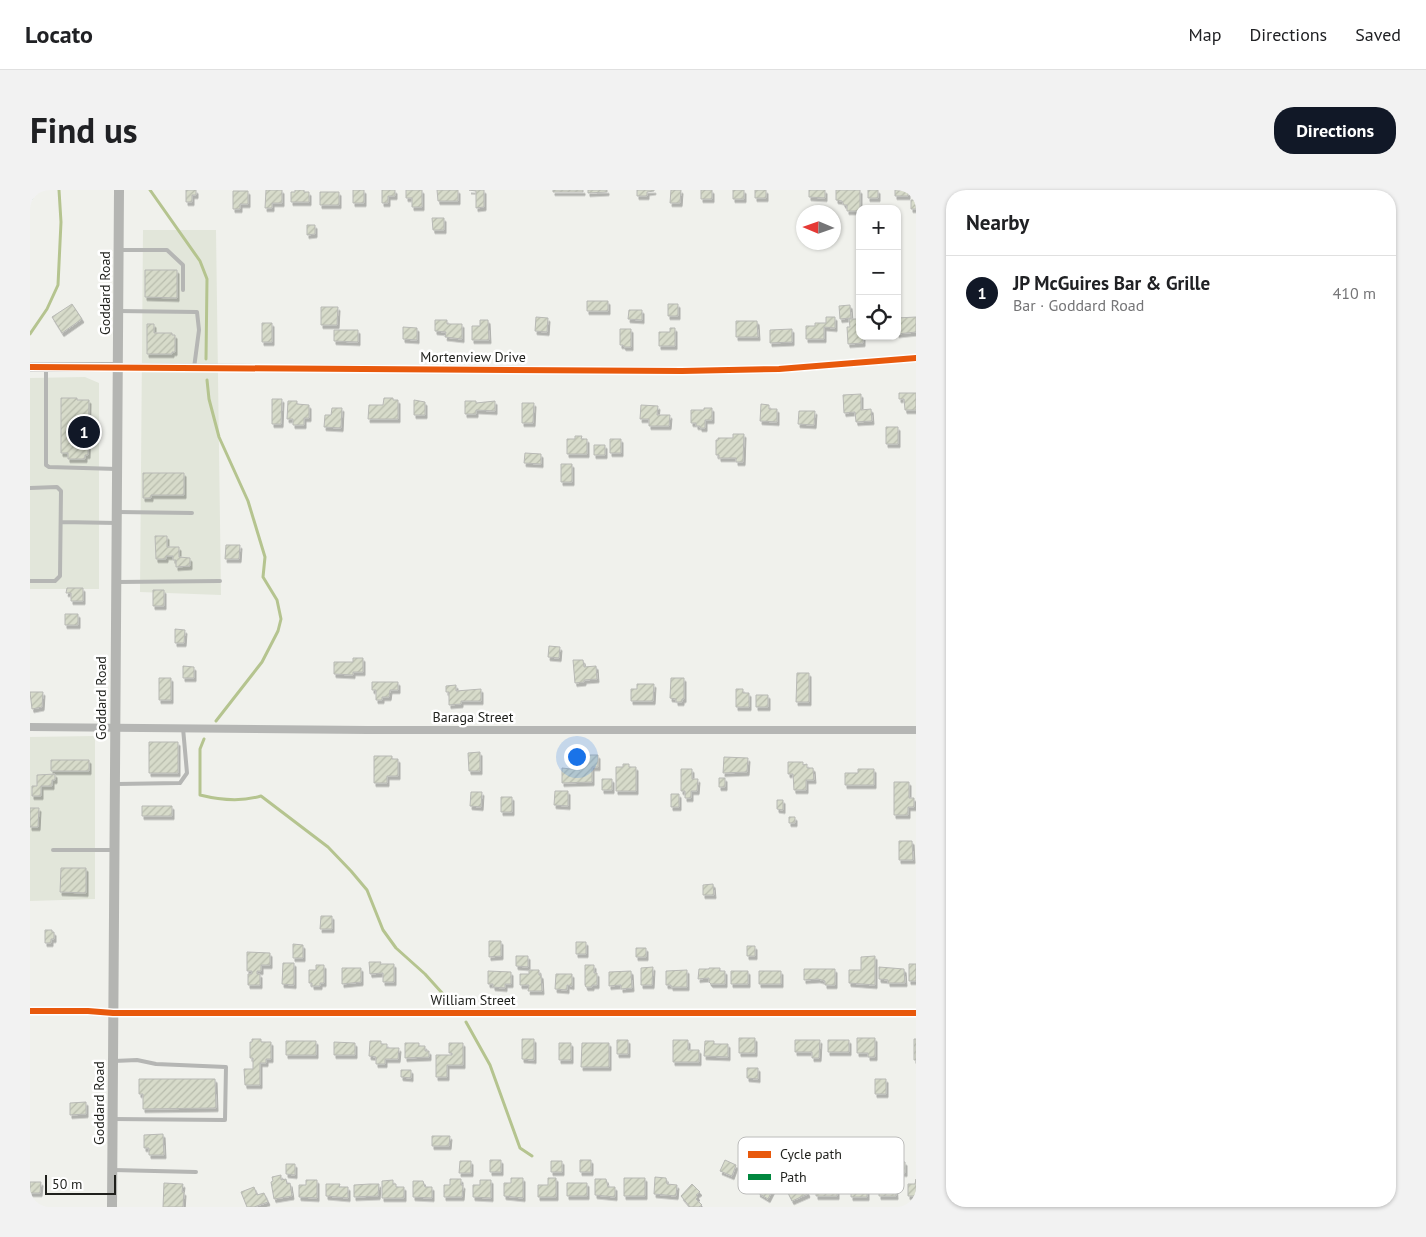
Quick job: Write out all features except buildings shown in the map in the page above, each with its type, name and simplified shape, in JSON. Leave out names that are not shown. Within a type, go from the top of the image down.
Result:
[{"type":"main road","name":"Goddard Road","points":[[112,1207],[119,190]]},
{"type":"main road","name":"Mortenview Drive","points":[[30,367],[118,367]]},
{"type":"street","name":"Mortenview Drive","points":[[118,367],[682,371],[779,368],[916,358]]},
{"type":"street","name":"Baraga Street","points":[[30,727],[115,726],[362,730],[916,730]]},
{"type":"street","name":"William Street","points":[[30,1011],[113,1013],[916,1012]]},
{"type":"lane","points":[[119,250],[167,250],[183,265],[183,290]]},
{"type":"lane","points":[[118,311],[197,312],[199,330],[194,368]]},
{"type":"lane","points":[[46,367],[46,465],[49,467],[117,469]]},
{"type":"lane","points":[[30,488],[57,488],[61,491],[60,576],[55,581],[30,581]]},
{"type":"lane","points":[[61,522],[192,513]]},
{"type":"lane","points":[[116,582],[220,581]]},
{"type":"lane","points":[[115,784],[180,783],[187,773],[182,728]]},
{"type":"lane","points":[[53,850],[114,850]]},
{"type":"lane","points":[[113,1061],[137,1060],[156,1064],[226,1066],[225,1120],[113,1119]]},
{"type":"lane","points":[[113,1170],[196,1172]]},
{"type":"shaded area","points":[[143,230],[216,230],[221,595],[140,592]]},
{"type":"shaded area","points":[[85,377],[99,383],[99,589],[30,589],[30,378]]},
{"type":"shaded area","points":[[95,736],[95,899],[30,901],[30,737]]},
{"type":"waterway","points":[[30,334],[47,309],[58,285],[61,222],[59,190]]},
{"type":"waterway","points":[[150,190],[200,261],[207,279],[206,359]]},
{"type":"waterway","points":[[207,380],[209,399],[219,437],[248,501],[265,557],[263,577],[277,600],[281,619],[278,631],[262,662],[216,721]]},
{"type":"waterway","points":[[204,739],[200,749],[200,795],[230,800],[261,796],[328,847],[367,890],[383,930],[396,948],[425,974],[452,1004]]},
{"type":"waterway","points":[[466,1022],[490,1065],[520,1148],[532,1156]]},
{"type":"marked path","points":[[30,199],[34,190]]},
{"type":"cycle path","points":[[30,367],[682,371],[779,369],[916,358]]},
{"type":"cycle path","points":[[30,1011],[113,1013],[916,1013]]},
{"type":"place","name":"JP McGuires Bar & Grille","points":[[84,432]]}]
